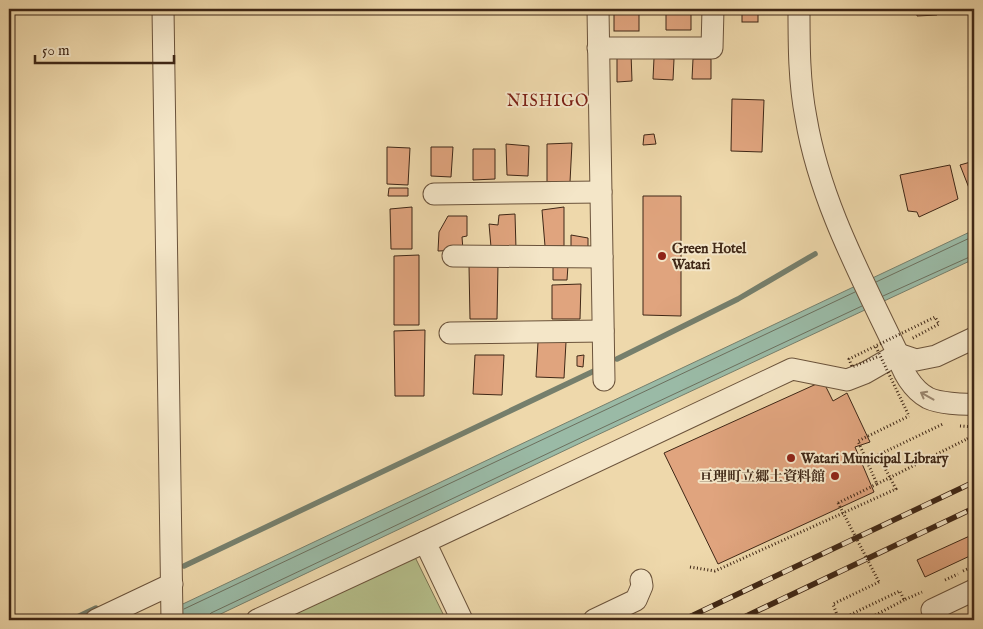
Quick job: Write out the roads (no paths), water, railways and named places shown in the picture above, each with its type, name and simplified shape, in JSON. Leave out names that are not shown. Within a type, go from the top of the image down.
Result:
[{"type":"street","points":[[163,9],[172,620]]},
{"type":"street","points":[[598,9],[604,380]]},
{"type":"street","points":[[598,48],[712,48],[713,9]]},
{"type":"street","points":[[799,9],[800,67],[806,119],[819,174],[831,211],[885,326],[900,364],[916,389],[929,399],[974,404]]},
{"type":"street","points":[[434,194],[600,192]]},
{"type":"street","points":[[452,256],[602,257]]},
{"type":"street","points":[[450,332],[603,331]]},
{"type":"street","points":[[895,350],[916,360],[936,356],[974,338]]},
{"type":"street","points":[[257,620],[792,369],[847,380],[865,373],[895,350]]},
{"type":"street","points":[[425,542],[462,620]]},
{"type":"street","points":[[594,620],[636,600],[642,586],[641,580]]},
{"type":"street","points":[[96,620],[172,590]]},
{"type":"street","points":[[936,620],[932,610],[974,590]]},
{"type":"water","points":[[974,230],[974,259],[208,620],[149,620]]},
{"type":"waterway","points":[[617,359],[738,299],[815,254]]},
{"type":"waterway","points":[[184,566],[594,371]]},
{"type":"waterway","points":[[71,620],[96,608]]},
{"type":"railway","points":[[683,620],[974,482]]},
{"type":"railway","points":[[738,620],[974,508]]},
{"type":"place","name":"Green Hotel Watari","points":[[662,256]]},
{"type":"place","name":"Watari Municipal Library","points":[[791,458]]},
{"type":"place","name":"亘理町立郷土資料館","points":[[835,476]]},
{"type":"district","name":"NISHIGO","points":[[548,100]]}]
